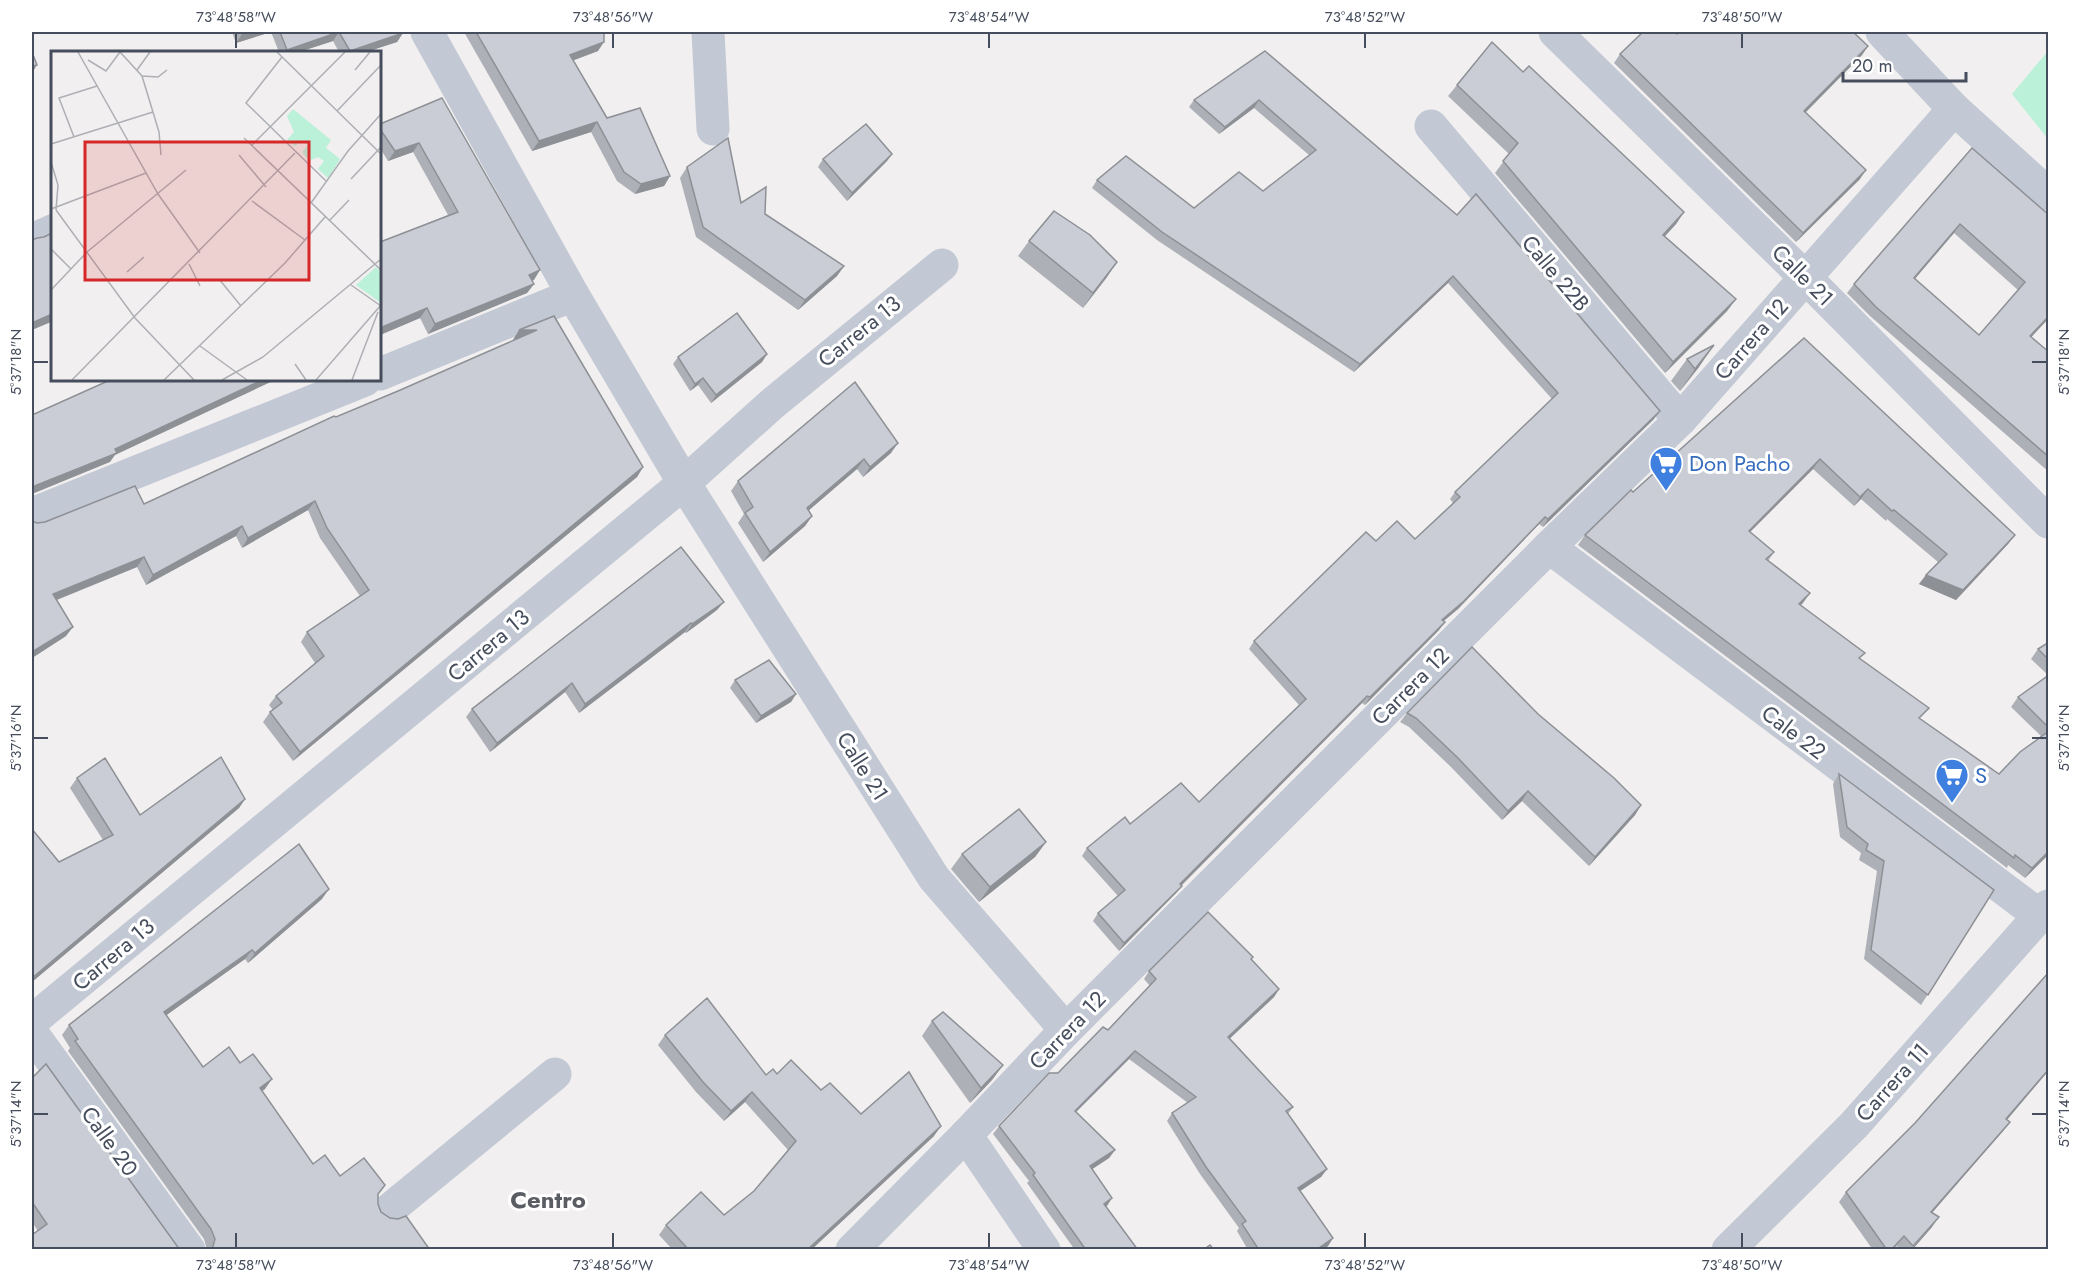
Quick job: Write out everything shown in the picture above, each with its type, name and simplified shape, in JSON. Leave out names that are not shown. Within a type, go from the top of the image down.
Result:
[{"type":"street","name":"Calle 21","points":[[427,32],[573,295],[684,483],[934,878],[1066,1030]]},
{"type":"street","points":[[708,32],[713,129]]},
{"type":"street","name":"Calle 21","points":[[1556,32],[2049,522]]},
{"type":"street","points":[[1882,32],[1954,109],[2049,194]]},
{"type":"street","name":"Carrera 12","points":[[852,1250],[1066,1030],[1549,547],[1680,420],[1954,109]]},
{"type":"street","name":"Calle 22B","points":[[1431,126],[1680,420]]},
{"type":"street","name":"Carrera 13","points":[[32,1021],[684,483],[780,396],[942,265]]},
{"type":"street","points":[[381,374],[573,295]]},
{"type":"street","points":[[32,514],[363,381]]},
{"type":"street","name":"Cale 22","points":[[1549,547],[2044,911]]},
{"type":"street","name":"Carrera 11","points":[[1728,1250],[1854,1125],[2044,911]]},
{"type":"street","name":"Calle 20","points":[[32,1033],[189,1250]]},
{"type":"street","points":[[389,1210],[555,1074]]},
{"type":"street","points":[[966,1135],[1044,1250]]},
{"type":"lane","points":[[32,234],[51,225]]},
{"type":"green space","points":[[2048,51],[2048,139],[2012,94]]},
{"type":"building","points":[[280,32],[339,32],[287,50]]},
{"type":"building","points":[[339,32],[402,32],[403,33],[350,51]]},
{"type":"building","points":[[476,32],[604,32],[604,42],[570,55],[607,118],[640,108],[670,176],[641,184],[624,172],[597,122],[539,141]]},
{"type":"building","points":[[1643,32],[1674,32],[1677,34],[1679,32],[1853,32],[1868,46],[1804,111],[1866,170],[1803,233],[1620,54]]},
{"type":"building","points":[[1492,42],[1523,72],[1529,66],[1684,212],[1663,235],[1736,299],[1673,362],[1503,161],[1518,143],[1457,85]]},
{"type":"building","points":[[1265,51],[1457,215],[1476,194],[1660,411],[1548,519],[1545,517],[1464,601],[1442,620],[1445,622],[1370,697],[1367,696],[1124,943],[1098,913],[1125,890],[1087,848],[1125,817],[1130,824],[1181,783],[1199,802],[1306,699],[1254,641],[1366,532],[1376,541],[1397,521],[1415,539],[1460,497],[1455,492],[1558,393],[1453,276],[1360,364],[1162,232],[1097,180],[1126,156],[1194,208],[1239,172],[1263,191],[1316,150],[1259,100],[1225,127],[1194,100]]},
{"type":"building","points":[[32,52],[37,65],[32,66]]},
{"type":"building","points":[[442,98],[540,270],[529,275],[534,284],[435,324],[427,308],[381,328],[381,242],[458,212],[419,143],[395,151],[381,130],[381,124]]},
{"type":"building","points":[[866,124],[892,154],[852,193],[823,159]]},
{"type":"building","points":[[728,138],[741,203],[766,187],[765,214],[844,266],[805,300],[703,227],[687,167]]},
{"type":"building","points":[[1972,148],[2049,215],[2049,316],[2030,336],[2049,352],[2049,457],[1876,307],[1854,284]],"holes":[[[1960,224],[2025,282],[1979,335],[1914,278]]]},
{"type":"building","points":[[1054,211],[1090,235],[1117,262],[1093,293],[1029,241]]},
{"type":"building","points":[[51,234],[51,314],[32,323],[32,240]]},
{"type":"building","points":[[737,313],[767,354],[716,395],[703,378],[695,384],[678,357]]},
{"type":"building","points":[[554,316],[643,467],[300,752],[270,712],[282,703],[276,696],[324,656],[307,632],[369,590],[327,528],[315,501],[248,538],[242,526],[153,575],[144,557],[53,594],[73,627],[32,652],[32,521],[45,522],[135,486],[144,504],[334,416],[398,391],[537,330],[519,330]]},
{"type":"building","points":[[1804,338],[2015,535],[1963,590],[1926,575],[1947,554],[1868,489],[1860,497],[1820,459],[1749,531],[1774,552],[1766,559],[1810,593],[1799,604],[1865,653],[1859,658],[1929,708],[1919,718],[1999,774],[2020,752],[2049,731],[2049,851],[2032,868],[2015,855],[2014,858],[1585,535],[1631,490],[1633,492]]},
{"type":"building","points":[[1714,345],[1695,369],[1687,359]]},
{"type":"building","points":[[108,381],[260,381],[115,449],[117,453],[32,487],[32,415]]},
{"type":"building","points":[[855,382],[898,443],[870,467],[864,459],[807,508],[812,516],[770,552],[745,513],[753,507],[738,481]]},
{"type":"building","points":[[681,547],[724,602],[691,623],[585,704],[572,683],[497,743],[472,709]]},
{"type":"building","points":[[2049,642],[2049,660],[2038,649]]},
{"type":"building","points":[[1472,647],[1538,714],[1614,778],[1641,805],[1595,857],[1528,791],[1508,811],[1458,758],[1416,718],[1407,713]]},
{"type":"building","points":[[769,660],[796,694],[761,716],[735,680]]},
{"type":"building","points":[[2049,675],[2049,728],[2018,697]]},
{"type":"building","points":[[221,757],[245,799],[32,978],[32,829],[59,862],[113,835],[77,778],[105,758],[140,815]]},
{"type":"building","points":[[1839,774],[1994,890],[1928,995],[1871,950],[1884,861],[1866,850],[1868,844],[1847,827]]},
{"type":"building","points":[[1019,809],[1046,842],[990,887],[962,854]]},
{"type":"building","points":[[299,844],[329,889],[255,953],[252,950],[164,1012],[203,1067],[229,1047],[240,1063],[253,1054],[272,1079],[260,1088],[313,1164],[325,1155],[340,1176],[364,1158],[385,1185],[378,1194],[381,1212],[390,1218],[398,1219],[406,1216],[430,1250],[212,1250],[215,1239],[211,1229],[75,1041],[78,1039],[69,1025]]},
{"type":"building","points":[[1208,912],[1253,957],[1251,959],[1279,989],[1228,1037],[1293,1107],[1286,1111],[1327,1169],[1298,1188],[1333,1238],[1316,1250],[1259,1250],[1242,1224],[1246,1221],[1206,1167],[1172,1113],[1196,1097],[1135,1051],[1075,1111],[1115,1150],[1090,1166],[1112,1198],[1104,1204],[1138,1250],[1086,1250],[1033,1175],[1035,1173],[999,1126],[1049,1073],[1058,1073],[1103,1027],[1108,1030],[1156,979],[1149,971]]},
{"type":"building","points":[[2049,972],[2049,1069],[2006,1119],[2010,1122],[1931,1212],[1939,1217],[1913,1246],[1904,1236],[1891,1250],[1887,1250],[1846,1192],[1915,1123]]},
{"type":"building","points":[[707,998],[766,1075],[773,1069],[777,1074],[791,1060],[821,1090],[830,1083],[861,1114],[909,1072],[941,1126],[807,1250],[689,1250],[666,1225],[701,1192],[724,1215],[754,1191],[796,1141],[752,1092],[731,1111],[703,1082],[665,1035]]},
{"type":"building","points":[[943,1012],[1003,1065],[981,1088],[932,1021]]},
{"type":"building","points":[[46,1064],[180,1250],[32,1250],[32,1235],[47,1224],[32,1202],[32,1078]]},
{"type":"building","points":[[1210,1245],[1214,1250],[1203,1250]]},
{"type":"place","name":"Don Pacho","points":[[1666,492]]},
{"type":"place","name":"S","points":[[1952,804]]},
{"type":"district","name":"Centro","points":[[548,1200]]}]
